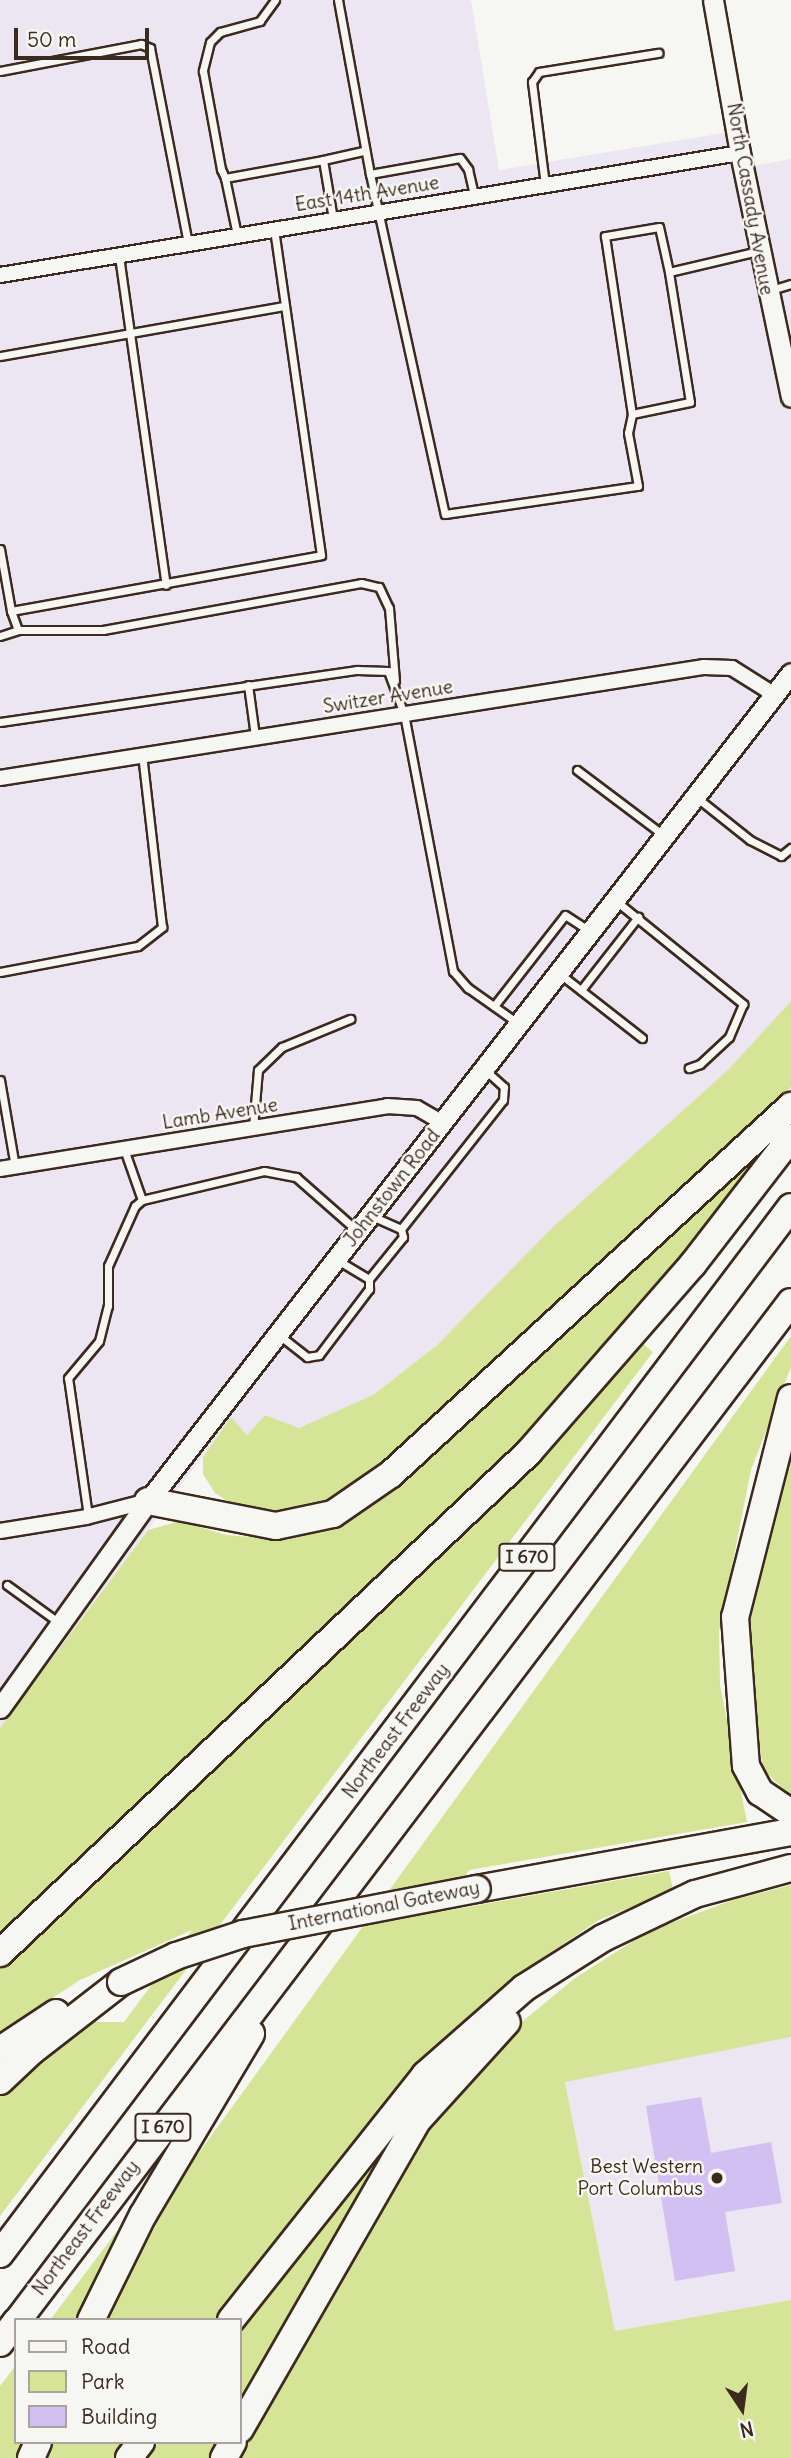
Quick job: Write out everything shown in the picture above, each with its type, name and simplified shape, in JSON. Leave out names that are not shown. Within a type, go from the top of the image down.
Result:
[{"type":"highway","points":[[148,1501],[276,1526],[333,1514],[391,1474],[791,1106]]},
{"type":"highway","points":[[0,1953],[529,1452],[685,1274],[791,1136]]},
{"type":"highway","name":"Northeast Freeway","points":[[0,2254],[791,1207]]},
{"type":"highway","name":"Northeast Freeway","points":[[19,2318],[791,1301]]},
{"type":"highway","points":[[791,1398],[735,1617],[746,1766],[760,1792],[791,1813]]},
{"type":"highway","name":"International Gateway","points":[[0,2050],[68,2006],[176,1956],[243,1934],[791,1832]]},
{"type":"highway","points":[[233,2318],[425,2075],[524,1988],[603,1938],[695,1894],[791,1868]]},
{"type":"highway","points":[[92,2318],[143,2215],[309,1936]]},
{"type":"highway","points":[[242,2426],[418,2120],[531,1996],[603,1938]]},
{"type":"highway","points":[[0,2081],[32,2051],[121,1982]]},
{"type":"highway","name":"Northeast Freeway","points":[[0,2343],[14,2325]]},
{"type":"main road","name":"North Cassady Avenue","points":[[713,0],[759,251],[791,397]]},
{"type":"main road","name":"Johnstown Road","points":[[3,1699],[62,1625],[148,1501],[791,673]]},
{"type":"street","name":"East 14th Avenue","points":[[0,275],[740,153]]},
{"type":"street","name":"Switzer Avenue","points":[[0,778],[705,667],[732,668],[775,695]]},
{"type":"street","name":"Lamb Avenue","points":[[7,1168],[387,1106],[417,1108],[443,1123]]},
{"type":"street","points":[[0,1531],[89,1517],[148,1501]]},
{"type":"lane","points":[[237,235],[205,60],[210,42],[220,32],[260,21],[275,0]]},
{"type":"lane","points":[[338,0],[363,151],[379,212],[445,513],[638,486],[628,433],[632,414],[605,236],[659,228],[690,402],[632,414]]},
{"type":"lane","points":[[0,71],[141,44],[150,48],[188,243]]},
{"type":"lane","points":[[545,185],[532,82],[539,72],[658,53]]},
{"type":"lane","points":[[225,178],[363,151]]},
{"type":"lane","points":[[370,174],[460,158],[468,169],[474,196]]},
{"type":"lane","points":[[323,160],[332,219]]},
{"type":"lane","points":[[11,611],[321,555],[274,229]]},
{"type":"lane","points":[[668,272],[759,251]]},
{"type":"lane","points":[[118,255],[166,585]]},
{"type":"lane","points":[[767,291],[791,284]]},
{"type":"lane","points":[[0,356],[285,306]]},
{"type":"lane","points":[[0,549],[11,611],[18,630]]},
{"type":"lane","points":[[0,636],[18,630],[103,629],[361,583],[379,587],[389,608],[395,682],[404,714],[453,971],[519,1024]]},
{"type":"lane","points":[[0,722],[357,670],[388,671],[395,682]]},
{"type":"lane","points":[[248,685],[255,736]]},
{"type":"lane","points":[[0,972],[138,946],[162,927],[142,755]]},
{"type":"lane","points":[[577,771],[665,836]]},
{"type":"lane","points":[[696,797],[750,840],[781,856],[791,848]]},
{"type":"lane","points":[[616,901],[743,1004],[729,1037],[700,1064],[689,1068]]},
{"type":"lane","points":[[494,1006],[565,915],[591,932]]},
{"type":"lane","points":[[581,990],[638,917]]},
{"type":"lane","points":[[558,973],[642,1038]]},
{"type":"lane","points":[[253,1128],[258,1070],[282,1047],[350,1019]]},
{"type":"lane","points":[[401,1229],[503,1100],[504,1087],[484,1070]]},
{"type":"lane","points":[[0,1080],[7,1168]]},
{"type":"lane","points":[[124,1149],[142,1200]]},
{"type":"lane","points":[[89,1517],[68,1378],[99,1341],[108,1306],[108,1266],[135,1206],[142,1200],[264,1171],[296,1177],[365,1223],[401,1229]]},
{"type":"lane","points":[[278,1334],[307,1357],[319,1355],[369,1289],[369,1279],[403,1237],[401,1229]]},
{"type":"lane","points":[[337,1259],[369,1279]]},
{"type":"lane","points":[[7,1585],[62,1625]]},
{"type":"shaded area","points":[[0,0],[471,0],[499,170],[736,131],[743,168],[791,159],[791,1001],[729,1069],[553,1227],[436,1346],[373,1395],[299,1428],[265,1415],[247,1435],[231,1418],[0,1728]]},
{"type":"shaded area","points":[[791,2037],[791,2300],[615,2332],[565,2081]]},
{"type":"green space","points":[[791,1001],[791,1087],[351,1492],[325,1504],[274,1513],[234,1505],[215,1493],[203,1474],[203,1457],[231,1417],[247,1435],[265,1415],[299,1428],[373,1395],[436,1346],[553,1227],[729,1069]]},
{"type":"green space","points":[[756,1155],[762,1160],[688,1255],[552,1411],[431,1534],[0,1933],[0,1728],[148,1530],[180,1521],[226,1535],[287,1540],[335,1527],[361,1513]]},
{"type":"green space","points":[[791,1336],[791,1367],[751,1470],[719,1631],[720,1685],[747,1822],[469,1870],[440,1912],[669,1871],[673,1890],[599,1920],[532,1965],[473,2014],[400,2088],[314,2192],[222,2318],[106,2318],[182,2176]]},
{"type":"green space","points":[[641,1342],[653,1352],[0,2216],[0,2095],[62,2041],[93,2022],[124,2022],[192,1930],[80,1980],[0,2032],[0,1965],[499,1496]]},
{"type":"green space","points":[[791,1439],[791,1797],[764,1770],[751,1706],[751,1606]]},
{"type":"green space","points":[[791,1885],[791,2037],[565,2082],[615,2331],[791,2300],[791,2458],[239,2458],[384,2201],[440,2112],[499,2041],[575,1978],[649,1931],[733,1900]]},
{"type":"green space","points":[[385,2140],[390,2144],[242,2407],[242,2328]]},
{"type":"green space","points":[[117,2231],[125,2234],[80,2318],[52,2318]]},
{"type":"green space","points":[[14,2368],[14,2444],[27,2444],[21,2458],[0,2458],[0,2386]]},
{"type":"green space","points":[[53,2444],[130,2444],[120,2458],[47,2458]]},
{"type":"green space","points":[[158,2444],[221,2444],[213,2458],[148,2458]]},
{"type":"building","name":"Best Western Port Columbus","points":[[701,2097],[711,2153],[771,2142],[782,2203],[725,2212],[735,2271],[675,2281],[646,2106]]},
{"type":"place","name":"Best Western Port Columbus","points":[[717,2178]]}]
